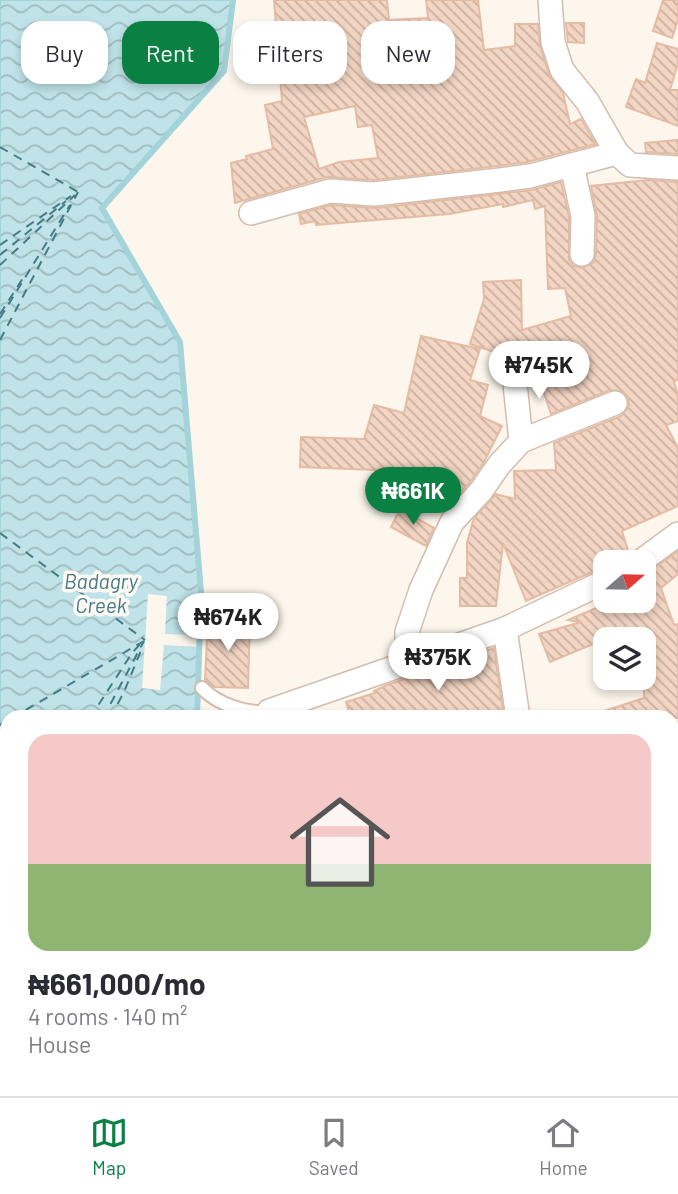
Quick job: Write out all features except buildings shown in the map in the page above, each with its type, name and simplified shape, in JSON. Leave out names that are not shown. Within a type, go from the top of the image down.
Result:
[{"type":"street","points":[[550,0],[554,42],[562,70],[587,101],[617,153],[629,165],[678,168]]},
{"type":"street","points":[[251,213],[330,191],[374,194],[530,176],[617,153]]},
{"type":"street","points":[[572,165],[583,216],[582,254]]},
{"type":"street","points":[[513,365],[521,441]]},
{"type":"street","points":[[412,662],[407,632],[421,590],[452,522],[521,441],[615,403]]},
{"type":"street","points":[[656,550],[678,534]]},
{"type":"street","points":[[275,710],[505,629],[593,588]]},
{"type":"street","points":[[505,629],[517,710]]},
{"type":"lane","points":[[202,688],[218,701],[249,710]]},
{"type":"water","name":"Badagry Creek","points":[[0,0],[233,0],[224,71],[219,77],[219,21],[122,21],[122,84],[212,84],[102,208],[180,342],[201,592],[197,710],[0,710]]},
{"type":"pier","points":[[148,594],[167,596],[165,634],[199,635],[200,647],[164,645],[160,690],[142,688]]},
{"type":"waterway","points":[[197,710],[201,592],[180,342],[102,208],[224,71],[233,0]]},
{"type":"ferry route","points":[[0,147],[78,192]]},
{"type":"ferry route","points":[[0,340],[78,192]]},
{"type":"ferry route","points":[[0,265],[75,195]]},
{"type":"ferry route","points":[[0,245],[71,196]]},
{"type":"ferry route","points":[[0,255],[66,201]]},
{"type":"ferry route","points":[[0,318],[70,205]]},
{"type":"ferry route","points":[[0,314],[23,278]]},
{"type":"ferry route","points":[[0,533],[145,640]]},
{"type":"ferry route","points":[[26,710],[144,641]]},
{"type":"ferry route","points":[[107,710],[144,641]]},
{"type":"ferry route","points":[[95,710],[141,643]]},
{"type":"ferry route","points":[[114,710],[142,648]]}]
